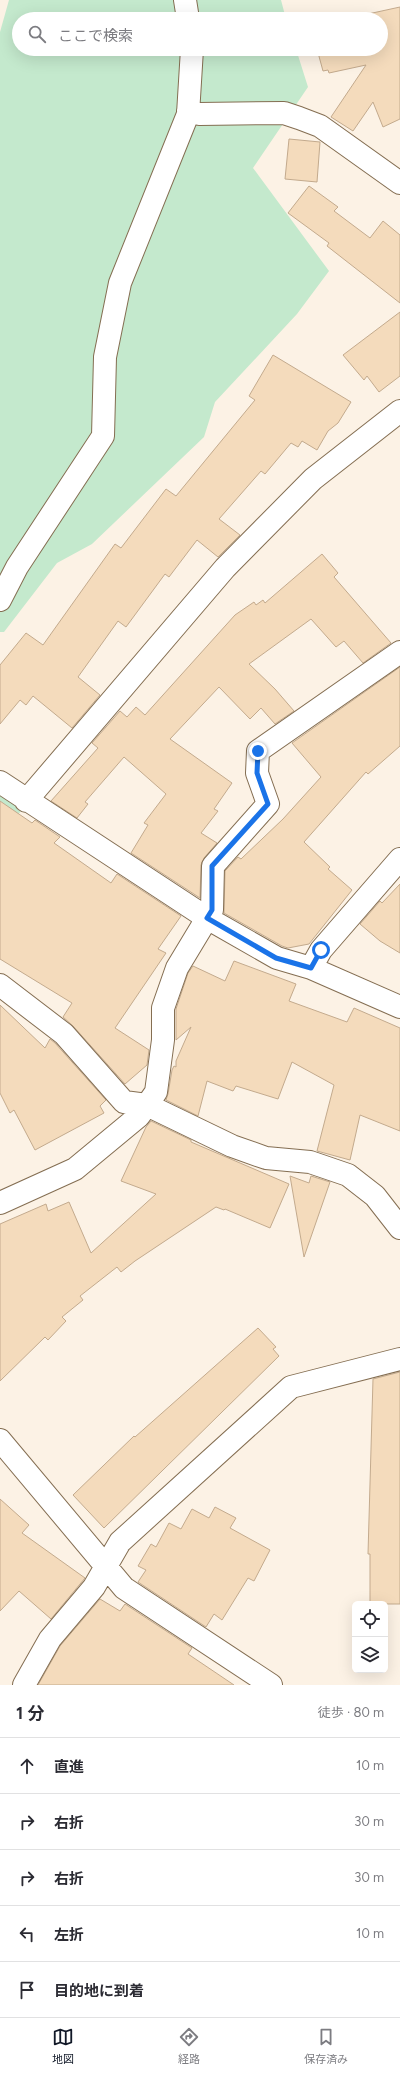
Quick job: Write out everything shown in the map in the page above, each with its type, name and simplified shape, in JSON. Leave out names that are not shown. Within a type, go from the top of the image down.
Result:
[{"type":"street","points":[[185,0],[187,12]]},
{"type":"street","points":[[0,600],[17,567],[103,436],[105,357],[120,283],[188,111],[192,56]]},
{"type":"street","points":[[188,111],[199,114],[284,113],[299,118],[320,126],[400,182]]},
{"type":"street","points":[[26,800],[225,568],[313,479],[400,411]]},
{"type":"street","points":[[0,1203],[75,1169],[139,1116],[156,1092],[162,1040],[163,1008],[177,968],[212,910],[212,866],[268,804],[257,773],[258,751],[400,652]]},
{"type":"street","points":[[0,782],[207,918],[276,958],[311,968],[400,1007]]},
{"type":"street","points":[[311,968],[321,950],[400,859]]},
{"type":"street","points":[[0,985],[64,1034],[124,1102],[146,1105],[232,1146],[266,1158],[310,1162],[348,1175],[375,1196],[400,1228]]},
{"type":"street","points":[[24,1685],[50,1639],[94,1587],[120,1542],[291,1387],[400,1359]]},
{"type":"street","points":[[0,1440],[124,1588],[271,1685]]},
{"type":"green space","points":[[9,0],[281,0],[284,12],[12,12],[12,56],[298,56],[308,87],[253,168],[329,271],[297,314],[215,402],[204,437],[92,544],[57,563],[4,632],[0,632],[0,32]]},
{"type":"green space","points":[[0,789],[25,806],[0,837]]},
{"type":"building","points":[[400,7],[400,119],[383,127],[373,102],[353,131],[331,117],[366,65],[329,73],[328,70],[323,71],[319,56],[388,56],[388,12],[377,12]]},
{"type":"building","points":[[289,139],[320,142],[317,182],[285,179]]},
{"type":"building","points":[[309,186],[338,207],[334,211],[370,238],[383,221],[400,235],[400,303],[327,246],[329,243],[288,213]]},
{"type":"building","points":[[400,312],[400,376],[379,392],[367,376],[364,380],[343,355]]},
{"type":"building","points":[[273,355],[351,402],[338,423],[328,431],[317,450],[302,441],[298,447],[291,443],[265,474],[261,471],[219,519],[240,535],[218,557],[197,540],[169,577],[165,574],[126,627],[118,621],[78,677],[100,695],[72,728],[33,696],[26,705],[20,700],[0,724],[0,665],[26,633],[43,645],[115,544],[121,548],[166,489],[176,496],[255,400],[249,396]]},
{"type":"building","points":[[322,554],[338,573],[334,577],[391,643],[363,663],[344,641],[336,647],[311,619],[249,664],[275,689],[294,711],[275,724],[261,708],[250,719],[219,687],[170,739],[232,783],[214,809],[218,811],[201,833],[217,843],[204,858],[201,865],[200,898],[131,853],[148,825],[144,823],[166,794],[124,757],[85,802],[88,804],[77,818],[51,801],[98,748],[92,743],[120,711],[127,717],[136,707],[145,715],[235,615],[254,602],[256,605],[263,600],[265,603]]},
{"type":"building","points":[[400,667],[400,746],[368,774],[366,772],[304,842],[330,867],[328,869],[352,890],[309,944],[288,948],[282,946],[224,913],[225,871],[238,857],[241,859],[283,819],[321,777],[292,743]]},
{"type":"building","points":[[0,801],[32,823],[35,820],[60,837],[54,843],[111,883],[117,874],[181,916],[158,949],[166,953],[115,1028],[149,1050],[147,1065],[125,1084],[73,1026],[63,1017],[72,1003],[0,959]]},
{"type":"building","points":[[400,884],[400,953],[380,941],[360,924],[380,901],[382,903]]},
{"type":"building","points":[[234,961],[296,984],[289,1001],[347,1022],[354,1008],[400,1028],[400,1131],[360,1115],[350,1160],[317,1151],[334,1085],[292,1062],[278,1099],[236,1086],[233,1091],[207,1081],[198,1116],[166,1100],[172,1070],[174,1066],[176,1067],[176,1061],[191,1027],[176,1040],[176,1009],[188,973],[193,966],[225,981]]},
{"type":"building","points":[[0,1005],[45,1048],[50,1039],[55,1043],[106,1100],[100,1106],[104,1113],[35,1150],[14,1110],[10,1113],[0,1093]]},
{"type":"building","points":[[151,1121],[191,1140],[191,1142],[289,1184],[270,1228],[225,1209],[216,1207],[121,1272],[117,1267],[80,1296],[83,1300],[62,1317],[66,1321],[48,1340],[45,1337],[0,1381],[0,1224],[46,1204],[48,1211],[69,1202],[91,1253],[156,1194],[121,1181],[146,1127]]},
{"type":"building","points":[[290,1176],[309,1183],[311,1176],[330,1182],[304,1257]]},
{"type":"building","points":[[258,1328],[276,1347],[273,1349],[279,1356],[104,1528],[73,1495],[134,1436],[135,1437]]},
{"type":"building","points":[[400,1372],[400,1604],[388,1604],[388,1601],[370,1601],[370,1554],[368,1554],[373,1379]]},
{"type":"building","points":[[0,1499],[29,1525],[22,1533],[85,1578],[51,1619],[19,1591],[0,1611]]},
{"type":"building","points":[[215,1507],[236,1518],[230,1528],[270,1550],[254,1581],[248,1578],[222,1620],[214,1614],[206,1627],[138,1582],[146,1570],[138,1566],[151,1544],[156,1547],[169,1523],[181,1529],[192,1509],[209,1518]]},
{"type":"building","points":[[100,1599],[120,1611],[125,1604],[192,1648],[188,1654],[234,1685],[38,1685],[60,1646]]},
{"type":"route","points":[[258,751],[257,773],[268,804],[212,866],[212,910],[207,918],[276,958],[311,968],[321,950]]}]
